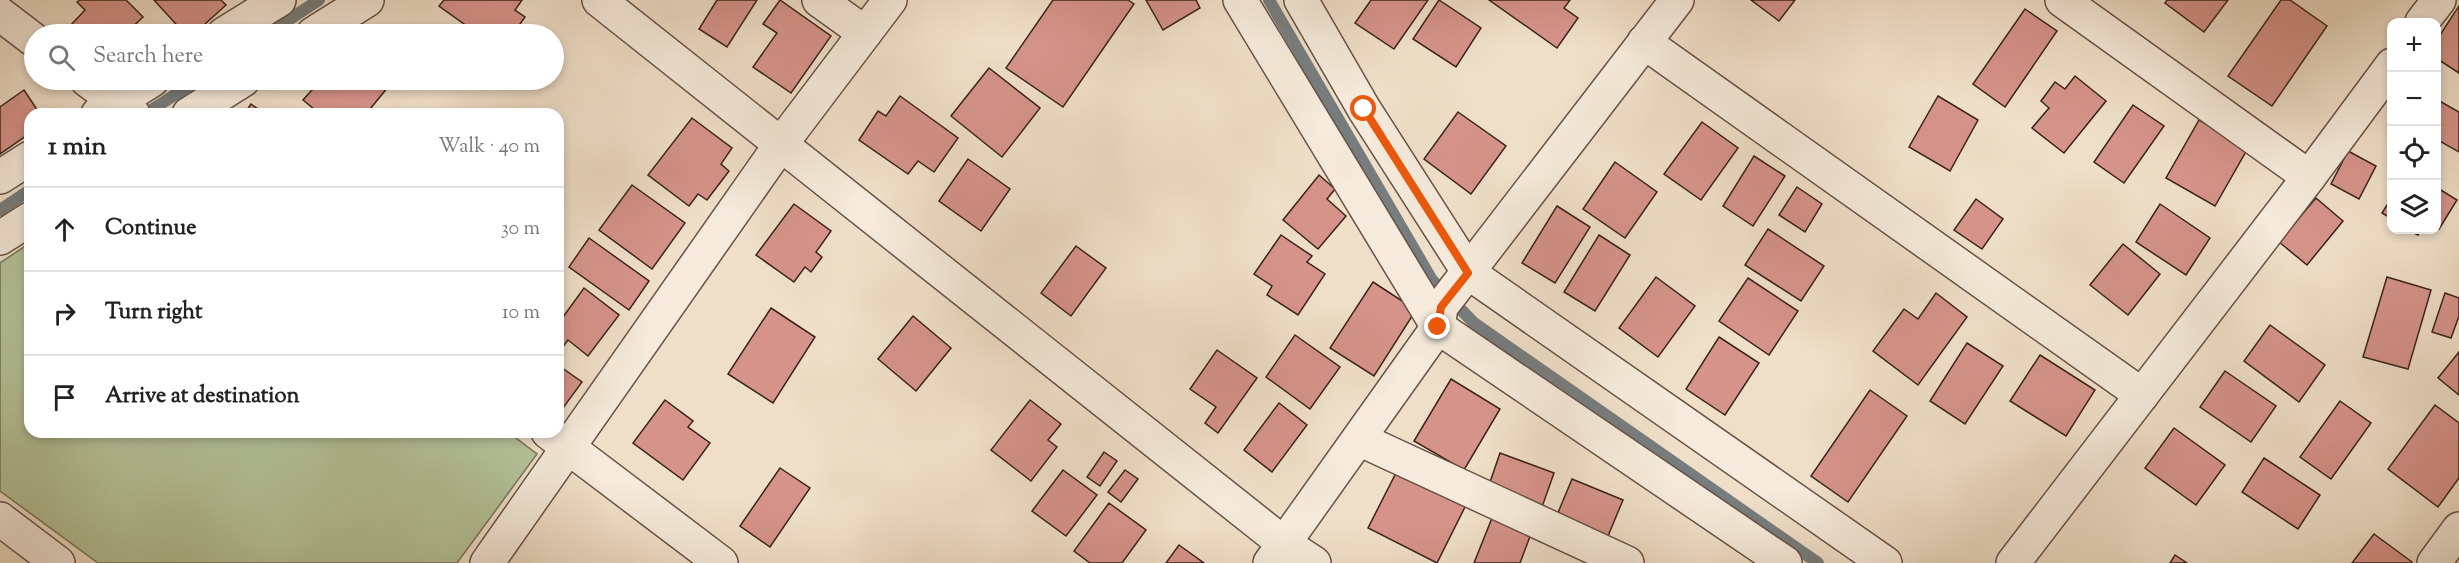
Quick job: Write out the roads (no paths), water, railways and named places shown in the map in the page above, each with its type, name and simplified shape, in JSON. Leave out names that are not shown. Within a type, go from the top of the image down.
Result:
[{"type":"street","points":[[240,24],[279,0]]},
{"type":"street","points":[[329,24],[368,0]]},
{"type":"street","points":[[599,0],[781,144],[1276,552],[1314,563]]},
{"type":"street","points":[[819,0],[865,33]]},
{"type":"street","points":[[564,433],[890,0]]},
{"type":"street","points":[[1240,0],[1451,298],[1785,563]]},
{"type":"street","points":[[1301,0],[1364,109],[1451,298],[1885,563]]},
{"type":"street","points":[[1276,552],[1359,439],[1451,298],[1677,0]]},
{"type":"street","points":[[2062,0],[2309,177]]},
{"type":"street","points":[[2425,18],[2439,0]]},
{"type":"street","points":[[0,14],[24,32]]},
{"type":"street","points":[[1644,42],[2142,395]]},
{"type":"street","points":[[2013,563],[2309,177],[2387,70]]},
{"type":"street","points":[[97,90],[116,108]]},
{"type":"street","points":[[120,108],[141,90]]},
{"type":"street","points":[[199,108],[227,90]]},
{"type":"street","points":[[0,177],[24,162]]},
{"type":"street","points":[[0,238],[24,223]]},
{"type":"street","points":[[1359,439],[1627,563]]},
{"type":"street","points":[[488,563],[559,440],[721,563]]},
{"type":"street","points":[[0,519],[58,563]]},
{"type":"street","points":[[2434,563],[2459,529]]},
{"type":"waterway","points":[[282,24],[319,0]]},
{"type":"waterway","points":[[1269,0],[1432,280],[1474,323],[1818,563]]},
{"type":"waterway","points":[[154,108],[182,90]]},
{"type":"waterway","points":[[0,210],[24,194]]}]
